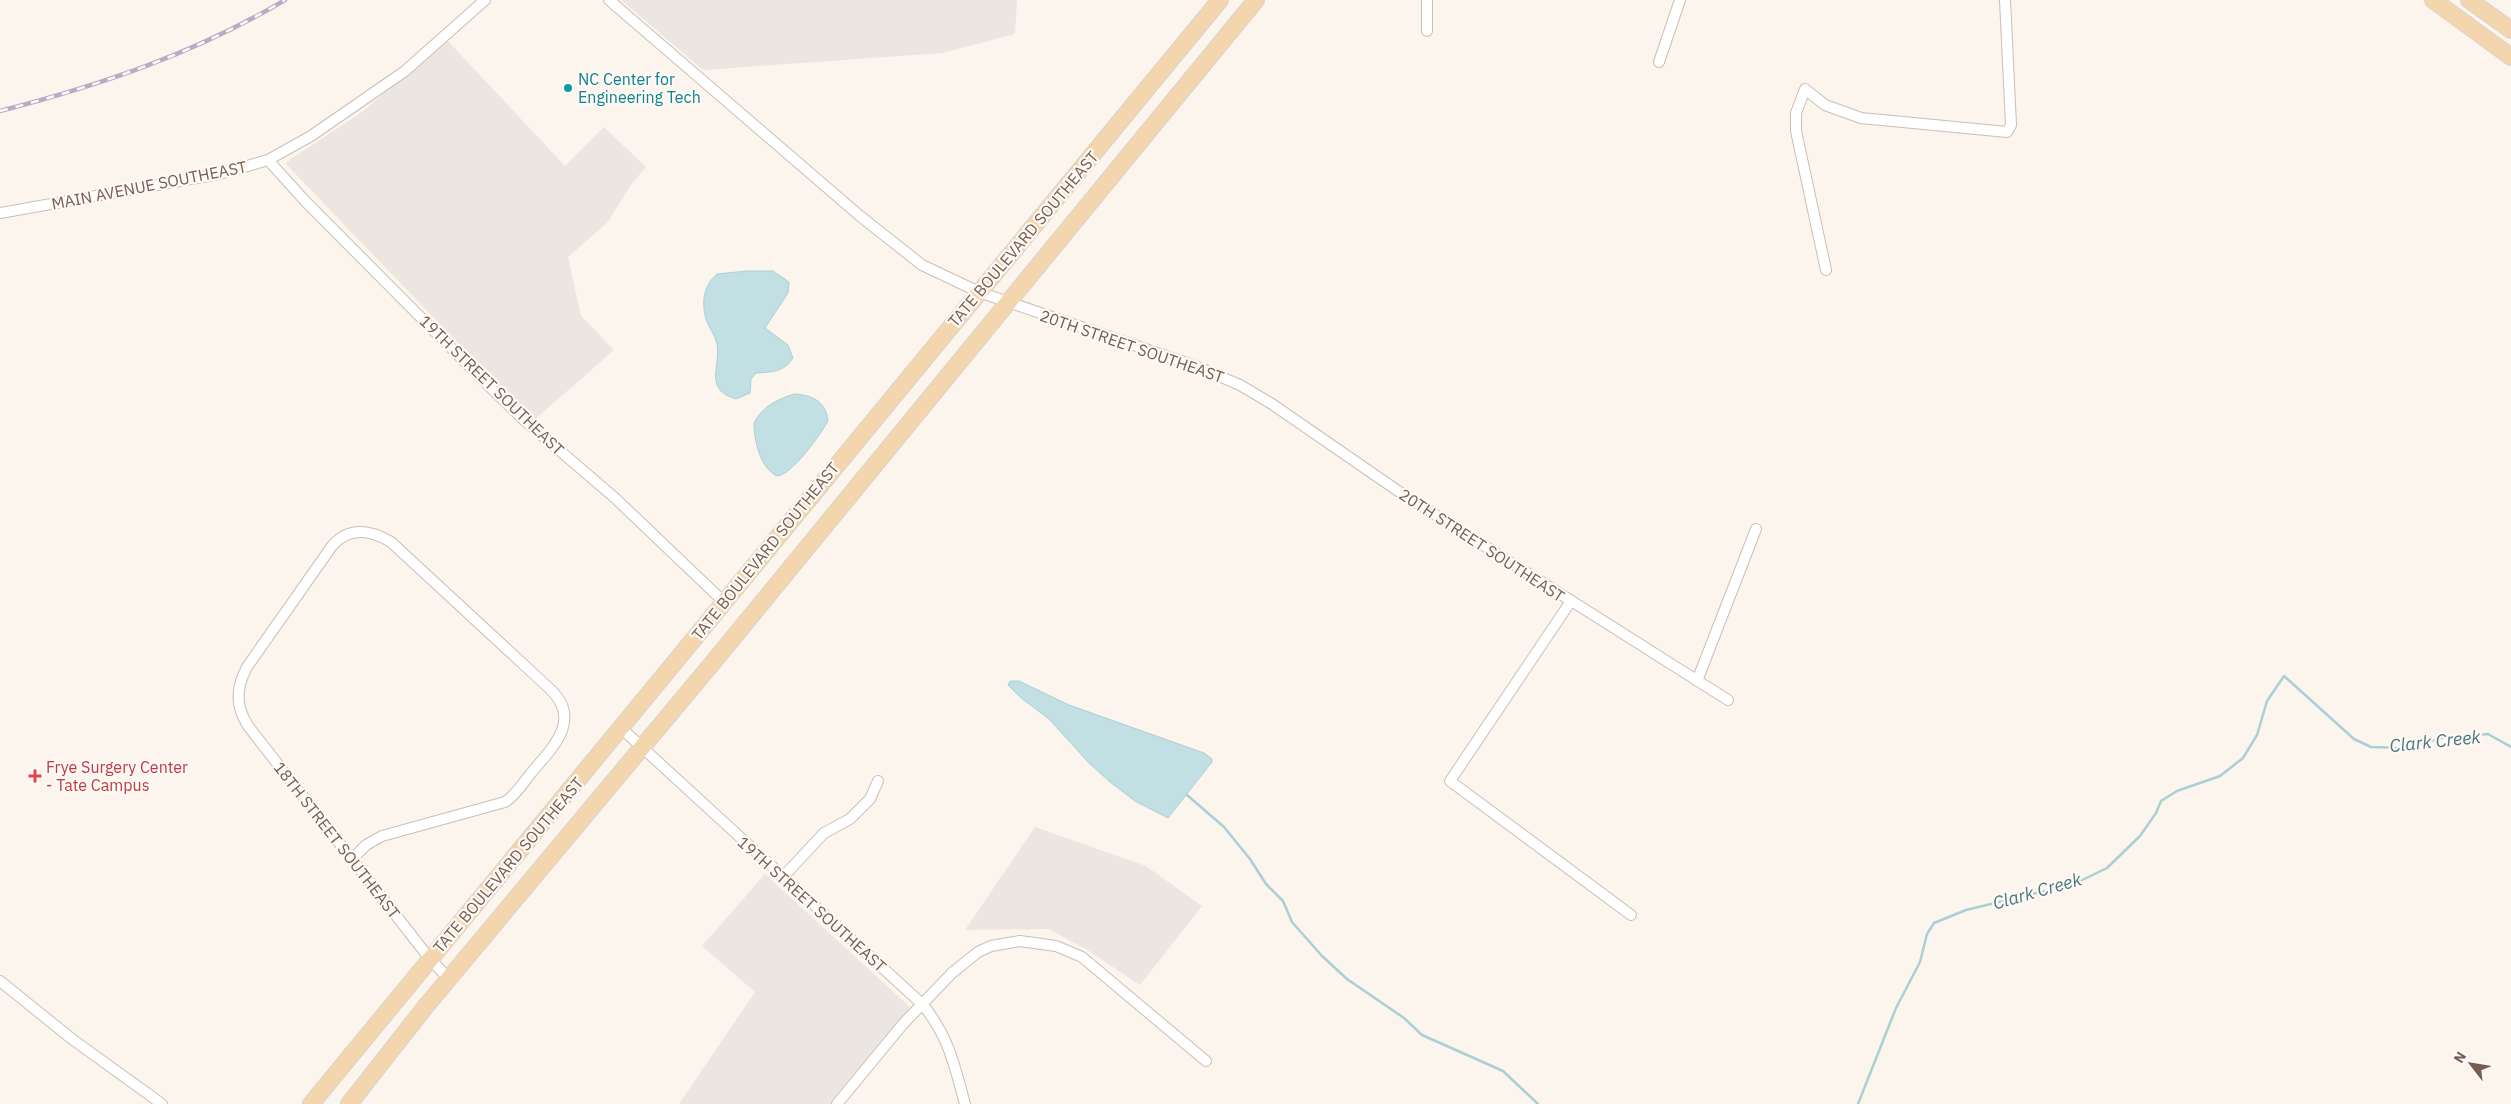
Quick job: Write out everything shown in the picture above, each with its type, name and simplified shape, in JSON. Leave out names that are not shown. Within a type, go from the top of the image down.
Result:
[{"type":"main road","name":"TATE BOULEVARD SOUTHEAST","points":[[311,1104],[1220,0]]},
{"type":"main road","name":"TATE BOULEVARD SOUTHEAST","points":[[349,1104],[449,979],[642,748],[908,422],[1010,302],[1256,0]]},
{"type":"main road","points":[[2433,0],[2511,58]]},
{"type":"main road","points":[[2469,0],[2511,30]]},
{"type":"street","name":"MAIN AVENUE SOUTHEAST","points":[[0,213],[219,174],[268,160],[311,136],[405,71],[485,0]]},
{"type":"street","name":"20TH STREET SOUTHEAST","points":[[609,0],[893,244],[934,272],[979,292],[1198,367],[1240,385],[1272,404],[1401,493],[1728,700]]},
{"type":"street","points":[[1427,0],[1427,32]]},
{"type":"street","points":[[1659,62],[1680,0]]},
{"type":"street","points":[[1826,270],[1796,131],[1796,113],[1805,89],[1825,106],[1861,118],[1976,128],[2004,133],[2010,130],[2010,76],[2005,0]]},
{"type":"street","name":"19TH STREET SOUTHEAST","points":[[268,160],[306,202],[491,388],[539,433],[615,498],[724,602]]},
{"type":"street","points":[[1698,681],[1756,529]]},
{"type":"street","name":"18TH STREET SOUTHEAST","points":[[352,859],[366,845],[382,836],[499,804],[510,798],[560,737],[564,714],[558,698],[391,542],[380,536],[363,531],[345,535],[332,546],[247,667],[237,693],[240,710],[248,726],[430,959],[449,979]]},
{"type":"street","points":[[1571,601],[1450,781],[1631,915]]},
{"type":"street","name":"19TH STREET SOUTHEAST","points":[[621,728],[782,878],[922,1004],[940,1028],[948,1045],[965,1104]]},
{"type":"street","points":[[782,878],[824,833],[850,819],[870,800],[878,781]]},
{"type":"street","points":[[837,1104],[922,1004],[952,973],[978,952],[1006,942],[1042,942],[1069,951],[1094,965],[1206,1061]]},
{"type":"street","points":[[1,985],[162,1104]]},
{"type":"shaded area","points":[[621,0],[1017,0],[1015,34],[942,53],[703,70]]},
{"type":"shaded area","points":[[447,40],[565,166],[604,127],[646,167],[630,186],[608,222],[568,257],[581,316],[614,350],[533,421],[285,163],[362,112]]},
{"type":"shaded area","points":[[1035,827],[1146,866],[1202,906],[1140,985],[1086,949],[1048,929],[965,930]]},
{"type":"shaded area","points":[[765,874],[910,1007],[831,1104],[679,1104],[755,992],[702,946]]},
{"type":"water","points":[[773,271],[789,282],[788,293],[765,328],[788,345],[793,358],[782,369],[756,373],[751,379],[750,393],[736,399],[726,395],[717,383],[717,344],[706,319],[704,300],[709,283],[717,274]]},
{"type":"water","points":[[794,394],[817,400],[824,408],[828,421],[797,462],[783,474],[777,476],[766,467],[762,460],[755,437],[754,423],[771,404]]},
{"type":"water","points":[[1010,681],[1019,681],[1069,705],[1204,753],[1212,759],[1212,762],[1168,818],[1135,801],[1110,782],[1089,763],[1049,719],[1021,698],[1008,685]]},
{"type":"waterway","name":"Clark Creek","points":[[1858,1104],[1896,1008],[1920,962],[1927,934],[1934,923],[1966,910],[2074,884],[2107,868],[2140,836],[2156,813],[2161,801],[2177,791],[2220,776],[2243,758],[2257,735],[2267,701],[2284,676],[2354,739],[2371,747],[2407,748],[2441,738],[2488,734],[2511,747]]},
{"type":"waterway","points":[[1187,795],[1224,827],[1250,859],[1266,884],[1283,901],[1292,922],[1322,956],[1347,979],[1404,1018],[1422,1035],[1503,1071],[1538,1104]]},
{"type":"railway","points":[[0,111],[75,90],[147,66],[217,36],[285,0]]},
{"type":"place","name":"NC Center for Engineering Tech","points":[[568,88]]},
{"type":"place","name":"Frye Surgery Center - Tate Campus","points":[[35,776]]}]
